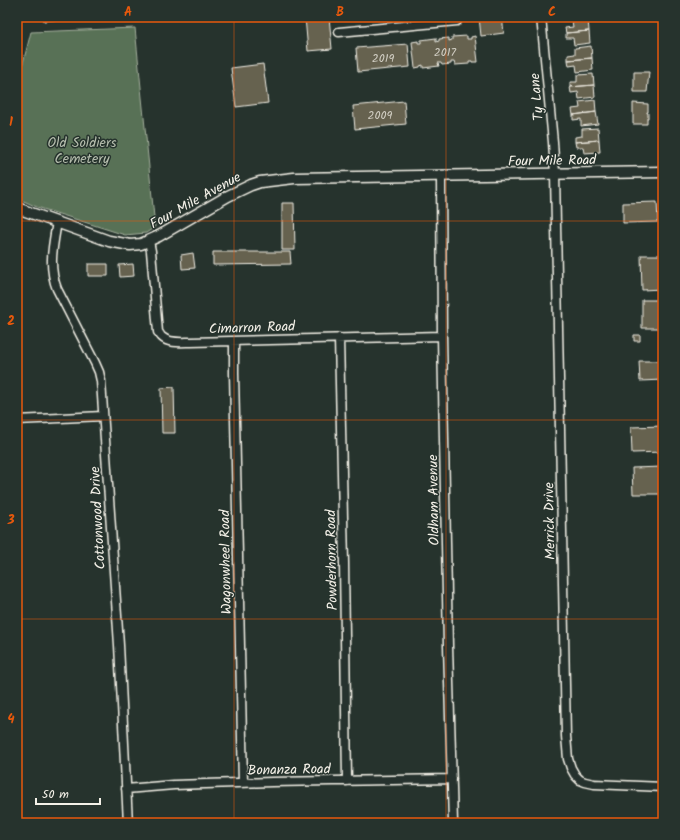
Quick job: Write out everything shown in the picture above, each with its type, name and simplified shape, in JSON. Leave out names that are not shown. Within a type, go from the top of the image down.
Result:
[{"type":"street","points":[[339,32],[457,21],[458,17]]},
{"type":"street","name":"Ty Lane","points":[[542,17],[555,174]]},
{"type":"street","name":"Four Mile Road","points":[[441,177],[663,172]]},
{"type":"street","name":"Merrick Drive","points":[[555,174],[566,736],[568,759],[575,775],[585,782],[663,787]]},
{"type":"street","name":"Four Mile Avenue","points":[[17,208],[97,237],[120,244],[130,245],[149,241],[242,189],[260,182],[294,178],[441,177]]},
{"type":"street","name":"Oldham Avenue","points":[[441,177],[442,336],[453,823]]},
{"type":"street","name":"Cottonwood Drive","points":[[57,222],[51,264],[53,281],[56,290],[99,372],[102,391],[128,823]]},
{"type":"street","name":"Cimarron Road","points":[[149,241],[158,332],[167,340],[234,341],[442,336]]},
{"type":"street","name":"Powderhorn Road","points":[[339,338],[347,781]]},
{"type":"street","name":"Wagonwheel Road","points":[[234,341],[243,783]]},
{"type":"street","points":[[17,420],[103,416]]},
{"type":"street","name":"Bonanza Road","points":[[126,789],[174,785],[243,783],[452,780]]},
{"type":"green space","name":"Old Soldiers Cemetery","points":[[135,28],[155,227],[146,233],[125,235],[37,207],[17,198],[17,72],[23,63],[31,32]]},
{"type":"building","points":[[43,17],[71,17],[71,18],[44,21]]},
{"type":"building","points":[[305,17],[329,17],[332,49],[308,51]]},
{"type":"building","points":[[479,17],[502,17],[504,33],[481,36]]},
{"type":"building","points":[[588,19],[589,31],[566,33],[565,28],[573,27],[572,21]]},
{"type":"building","points":[[17,24],[20,47],[17,46]]},
{"type":"building","points":[[589,31],[590,43],[574,45],[573,38],[566,38],[566,33]]},
{"type":"building","points":[[467,36],[467,39],[471,39],[471,37],[475,36],[478,62],[469,61],[469,64],[455,65],[454,62],[451,62],[451,64],[442,65],[441,63],[438,63],[439,66],[423,68],[423,65],[415,68],[412,42],[418,41],[418,43],[421,43],[421,40],[436,38],[436,42],[439,41],[439,39],[449,38],[449,41],[452,40],[452,37]]},
{"type":"building","points":[[408,44],[410,67],[358,72],[356,48]]},
{"type":"building","points":[[591,46],[592,58],[568,60],[568,55],[575,54],[575,48]]},
{"type":"building","points":[[592,58],[593,70],[577,72],[576,65],[569,66],[568,60]]},
{"type":"building","points":[[263,64],[268,103],[236,107],[231,68]]},
{"type":"building","points":[[634,72],[649,72],[647,92],[634,92]]},
{"type":"building","points":[[593,74],[594,85],[570,87],[570,82],[577,82],[577,75]]},
{"type":"building","points":[[594,85],[595,97],[579,99],[578,92],[571,93],[570,87]]},
{"type":"building","points":[[595,100],[596,112],[573,115],[572,109],[580,108],[579,102]]},
{"type":"building","points":[[404,101],[406,124],[355,129],[353,106]]},
{"type":"building","points":[[633,103],[648,104],[647,124],[633,124]]},
{"type":"building","points":[[596,112],[598,124],[581,126],[581,119],[573,120],[573,115]]},
{"type":"building","points":[[598,128],[599,140],[575,142],[575,137],[582,136],[582,129]]},
{"type":"building","points":[[599,140],[600,152],[584,153],[583,147],[576,147],[575,142]]},
{"type":"building","points":[[657,202],[658,222],[623,223],[623,203]]},
{"type":"building","points":[[282,203],[294,203],[295,250],[282,250]]},
{"type":"building","points":[[213,252],[290,252],[291,264],[213,265]]},
{"type":"building","points":[[193,253],[195,268],[182,269],[181,255]]},
{"type":"building","points":[[641,255],[661,255],[662,289],[642,290]]},
{"type":"building","points":[[88,264],[108,264],[108,276],[88,276]]},
{"type":"building","points":[[133,264],[134,276],[120,277],[119,265]]},
{"type":"building","points":[[642,300],[662,300],[662,328],[642,328]]},
{"type":"building","points":[[634,335],[640,335],[640,341],[634,341]]},
{"type":"building","points":[[639,361],[663,361],[663,380],[640,381]]},
{"type":"building","points":[[174,387],[175,433],[162,433],[161,388]]},
{"type":"building","points":[[663,426],[663,452],[632,453],[631,427]]},
{"type":"building","points":[[663,467],[663,494],[633,494],[632,468]]}]
